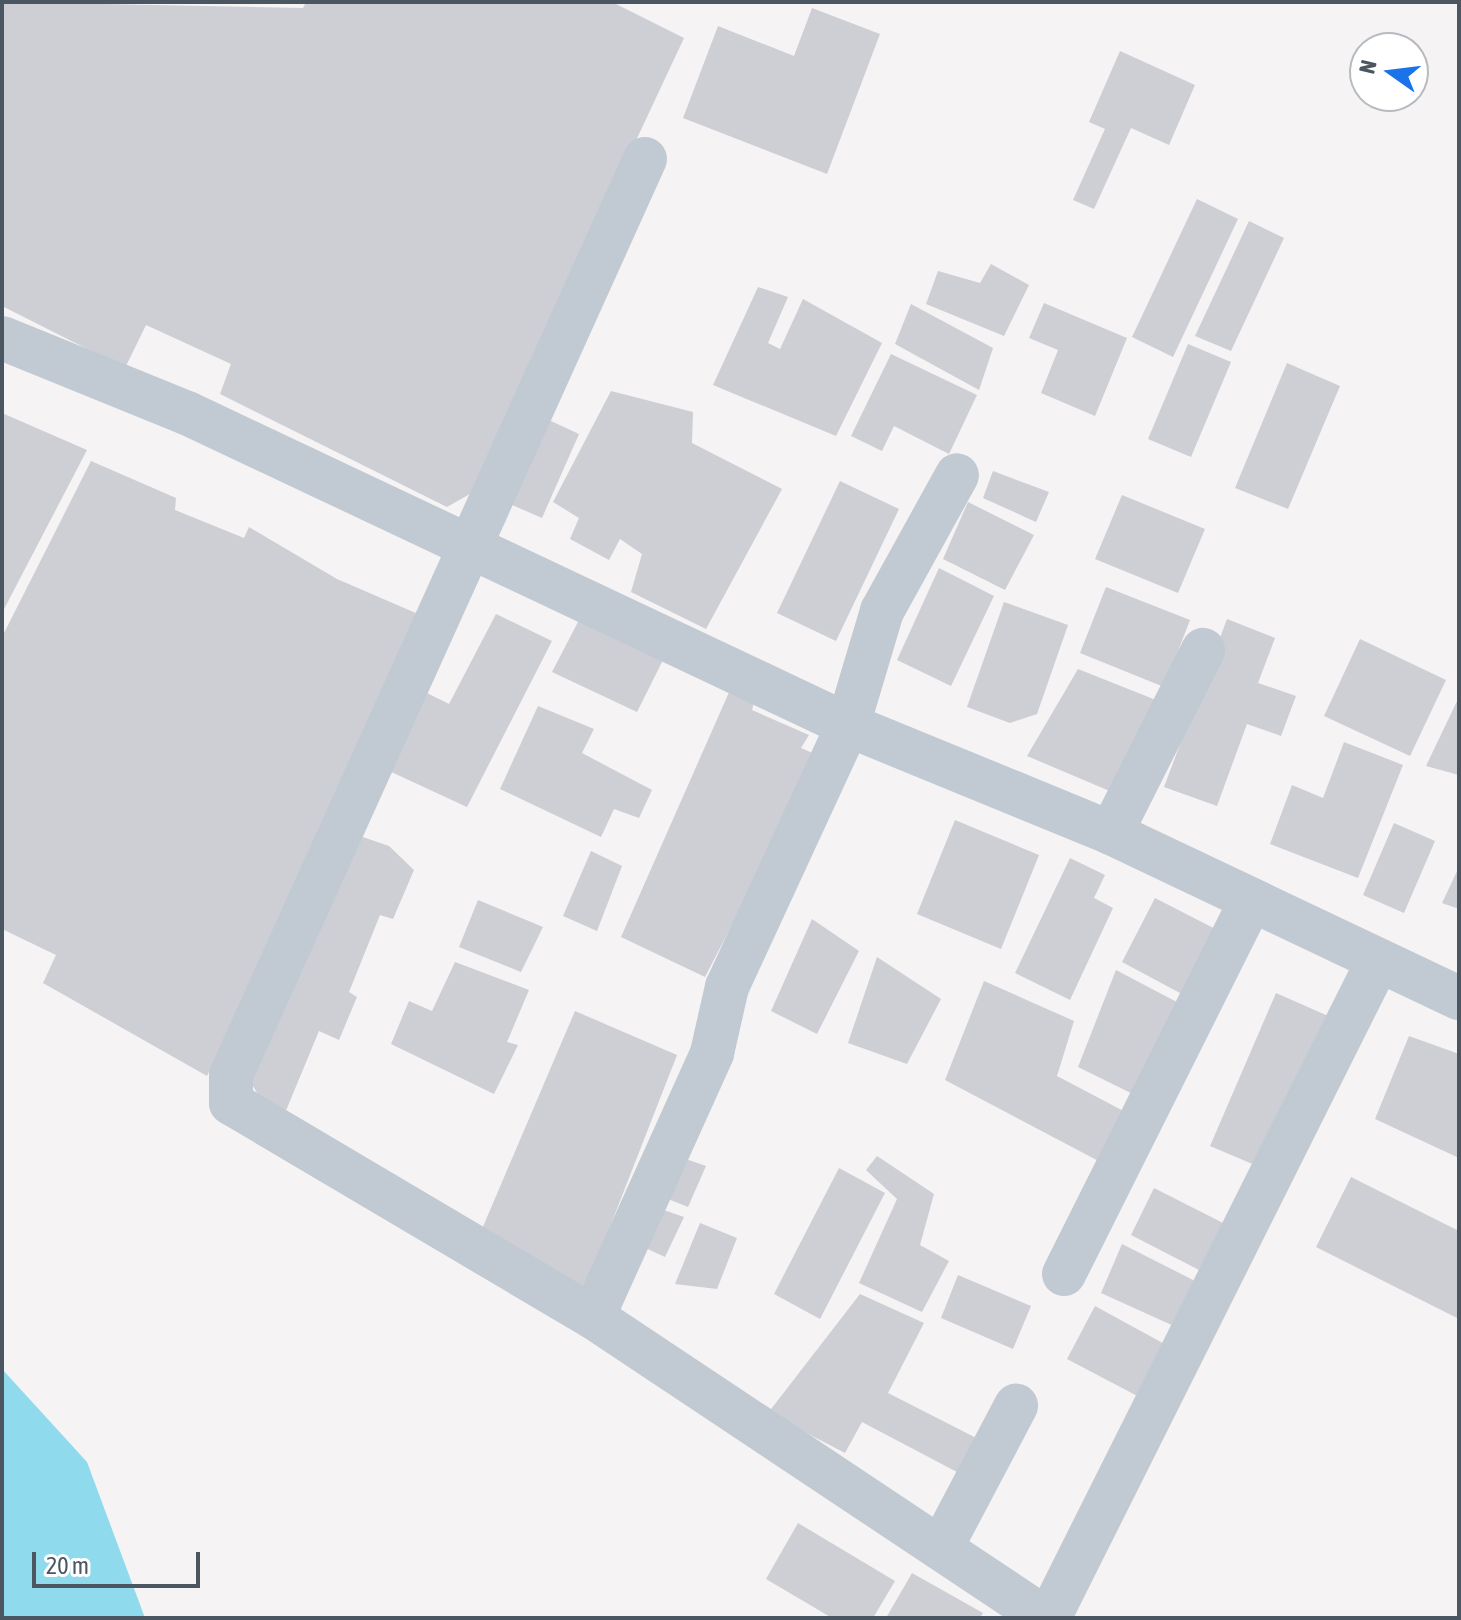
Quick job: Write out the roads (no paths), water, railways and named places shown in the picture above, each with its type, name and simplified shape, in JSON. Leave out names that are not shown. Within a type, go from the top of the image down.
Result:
[{"type":"street","points":[[645,159],[474,549],[228,1088],[240,1111],[593,1317],[1047,1618],[1378,961]]},
{"type":"street","points":[[2,338],[187,413],[848,725],[1111,833],[1459,998]]},
{"type":"street","points":[[593,1317],[712,1053],[727,987],[848,725],[882,611],[957,475]]},
{"type":"street","points":[[1111,833],[1203,650]]},
{"type":"street","points":[[1064,1274],[1251,900]]},
{"type":"street","points":[[941,1548],[1016,1406]]},
{"type":"water","points":[[2,1369],[87,1462],[145,1618],[2,1618]]}]
